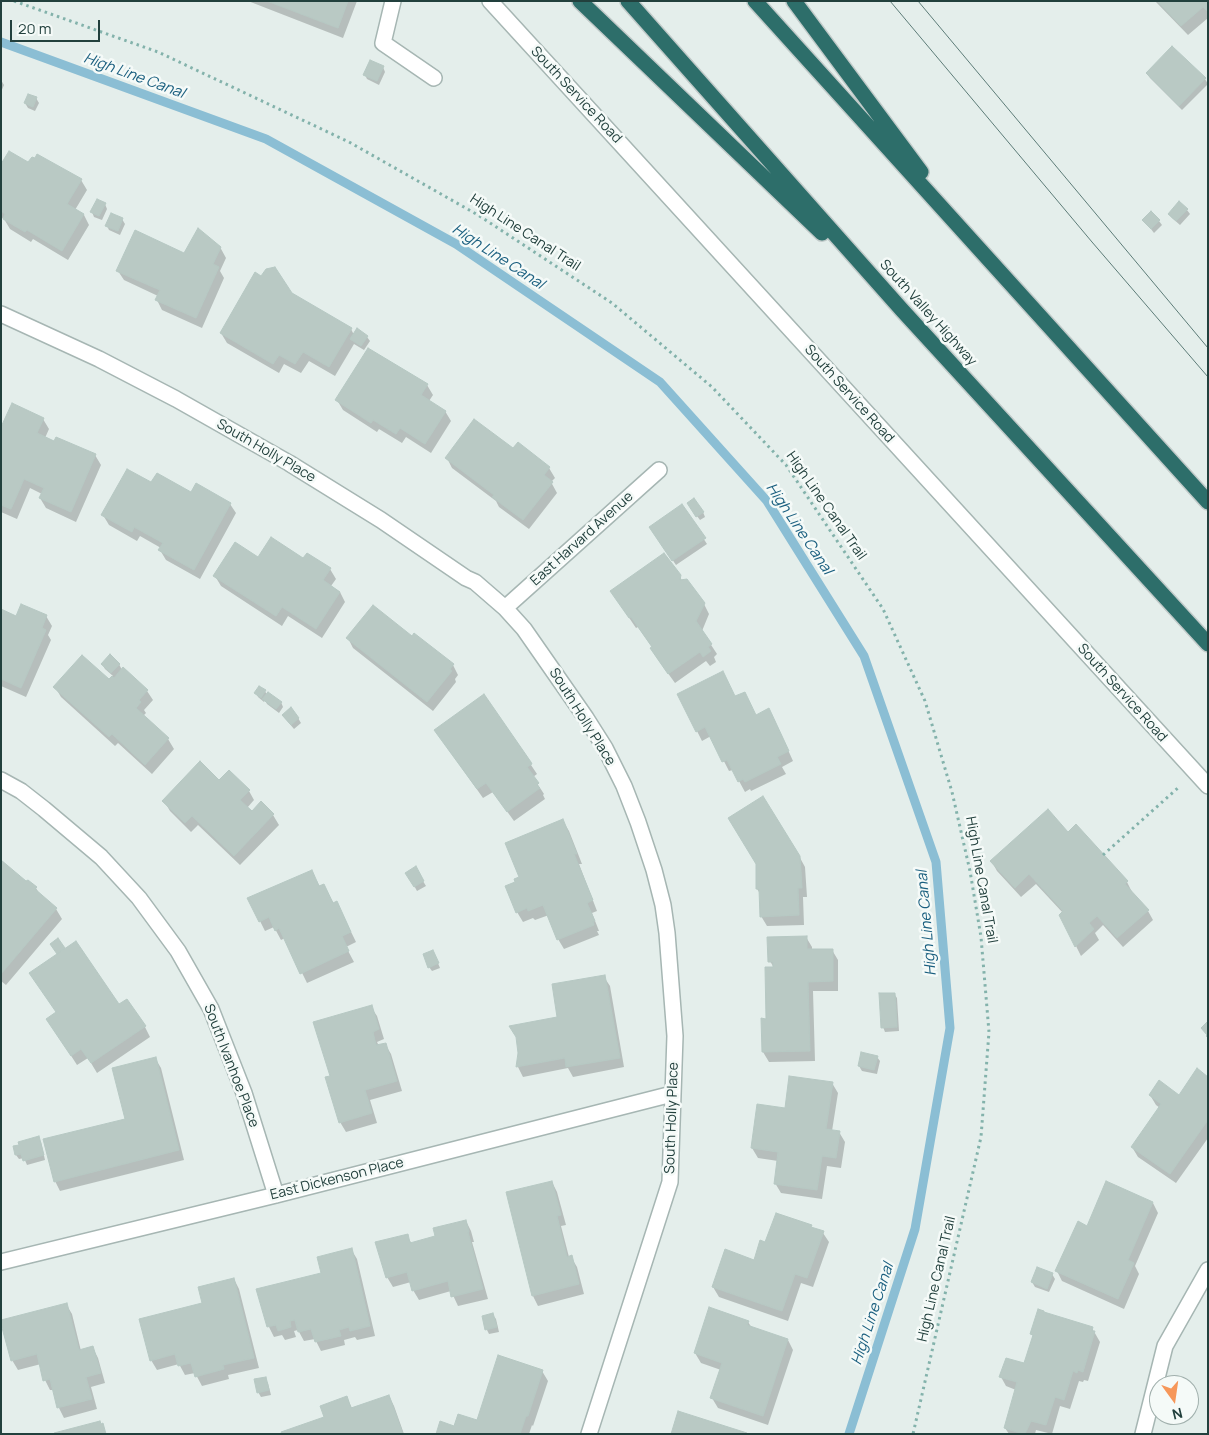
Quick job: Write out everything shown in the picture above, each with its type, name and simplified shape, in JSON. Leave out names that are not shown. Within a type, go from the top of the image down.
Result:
[{"type":"highway","points":[[580,1],[902,310]]},
{"type":"highway","name":"South Valley Highway","points":[[628,1],[902,310],[1208,644]]},
{"type":"highway","points":[[755,1],[1208,502]]},
{"type":"highway","points":[[794,1],[976,246]]},
{"type":"street","points":[[393,1],[383,43],[434,78]]},
{"type":"street","name":"South Service Road","points":[[490,1],[1208,786]]},
{"type":"street","name":"South Holly Place","points":[[1,314],[108,363],[176,399],[289,463],[381,520],[466,578],[475,582],[505,608],[524,629],[605,748],[638,822],[663,904],[675,1036],[670,1182],[589,1434]]},
{"type":"street","name":"East Harvard Avenue","points":[[505,608],[659,470]]},
{"type":"street","name":"South Ivanhoe Place","points":[[1,780],[20,791],[44,809],[101,857],[139,898],[178,950],[210,1008],[217,1025],[244,1093],[276,1195]]},
{"type":"street","name":"East Dickenson Place","points":[[1,1262],[276,1195],[672,1094]]},
{"type":"street","points":[[1143,1434],[1165,1346],[1208,1270]]},
{"type":"path","name":"High Line Canal Trail","points":[[14,1],[158,52],[349,142],[478,215],[612,303],[712,387],[786,464],[883,609],[925,702],[952,792],[970,871],[981,937],[989,1032],[981,1137],[914,1434]]},
{"type":"path","points":[[1103,854],[1195,773]]},
{"type":"building","points":[[267,1],[348,1],[338,28]]},
{"type":"building","points":[[1157,1],[1208,1],[1208,12],[1203,7],[1181,26]]},
{"type":"building","points":[[1172,46],[1206,78],[1179,106],[1146,73]]},
{"type":"building","points":[[370,60],[384,66],[377,81],[363,75]]},
{"type":"building","points":[[28,94],[37,97],[33,107],[24,103]]},
{"type":"building","points":[[9,151],[28,162],[32,157],[35,158],[37,154],[82,179],[67,204],[84,214],[62,251],[27,230],[25,232],[3,219],[5,214],[1,211],[1,164]]},
{"type":"building","points":[[97,199],[106,203],[99,216],[90,212]]},
{"type":"building","points":[[1179,201],[1188,209],[1176,221],[1168,214]]},
{"type":"building","points":[[1151,211],[1160,220],[1151,229],[1142,220]]},
{"type":"building","points":[[111,213],[123,218],[118,231],[105,226]]},
{"type":"building","points":[[198,228],[221,247],[213,264],[219,267],[196,318],[155,300],[160,290],[116,271],[135,230],[184,253]]},
{"type":"building","points":[[275,267],[292,293],[352,328],[329,367],[303,352],[295,364],[279,355],[273,364],[220,333],[255,272],[261,276],[266,269]]},
{"type":"building","points":[[357,328],[368,336],[361,346],[350,339]]},
{"type":"building","points":[[368,348],[428,384],[421,395],[446,411],[425,444],[400,428],[396,434],[373,420],[371,423],[335,400]]},
{"type":"building","points":[[12,403],[44,418],[37,433],[54,441],[56,437],[96,454],[71,512],[39,498],[44,488],[24,479],[11,509],[1,505],[1,427]]},
{"type":"building","points":[[474,419],[513,448],[518,442],[550,467],[544,475],[553,482],[523,520],[492,497],[494,495],[445,458]]},
{"type":"building","points":[[127,469],[151,482],[157,473],[191,492],[196,483],[231,503],[194,570],[158,550],[163,543],[134,527],[132,532],[101,515]]},
{"type":"building","points":[[694,498],[704,512],[696,517],[687,503]]},
{"type":"building","points":[[682,504],[706,538],[672,561],[649,527]]},
{"type":"building","points":[[271,537],[303,558],[307,553],[331,568],[323,580],[340,592],[316,629],[282,607],[276,616],[213,576],[235,542],[258,557]]},
{"type":"building","points":[[664,553],[681,575],[680,580],[687,579],[705,603],[696,621],[712,644],[708,647],[711,651],[703,657],[700,652],[668,674],[650,648],[652,647],[610,591]]},
{"type":"building","points":[[21,604],[47,615],[42,628],[46,630],[21,688],[1,679],[1,609],[16,616]]},
{"type":"building","points":[[373,605],[412,636],[414,633],[454,664],[450,669],[452,671],[427,702],[346,638]]},
{"type":"building","points":[[110,654],[120,664],[111,673],[101,664]]},
{"type":"building","points":[[82,655],[109,679],[112,676],[114,678],[123,667],[148,690],[139,700],[141,702],[136,708],[169,738],[145,765],[112,734],[109,737],[53,687]]},
{"type":"building","points":[[723,671],[735,696],[745,692],[756,715],[769,708],[789,751],[777,757],[781,764],[745,782],[743,779],[738,782],[727,760],[722,762],[705,727],[696,732],[677,694]]},
{"type":"building","points":[[259,686],[266,690],[261,698],[254,693]]},
{"type":"building","points":[[268,692],[282,702],[276,709],[262,699]]},
{"type":"building","points":[[484,694],[531,762],[532,764],[527,767],[539,783],[537,785],[540,788],[507,812],[486,783],[477,789],[434,730]]},
{"type":"building","points":[[291,707],[299,718],[291,725],[282,715]]},
{"type":"building","points":[[200,761],[219,780],[229,770],[250,790],[240,800],[252,811],[261,801],[274,814],[234,856],[192,816],[185,823],[162,801]]},
{"type":"building","points":[[763,796],[800,856],[802,888],[798,888],[799,915],[760,917],[759,889],[756,889],[756,864],[728,818]]},
{"type":"building","points":[[1048,809],[1068,832],[1076,824],[1128,881],[1125,884],[1149,910],[1117,938],[1097,916],[1089,923],[1094,929],[1075,947],[1059,915],[1063,911],[1029,874],[1015,888],[990,861]]},
{"type":"building","points":[[563,819],[577,854],[574,854],[593,900],[587,903],[595,921],[593,921],[594,925],[557,940],[543,905],[528,911],[527,908],[516,913],[505,886],[515,882],[514,879],[519,877],[505,843]]},
{"type":"building","points":[[1,860],[26,881],[28,880],[37,887],[35,889],[57,908],[1,974]]},
{"type":"building","points":[[416,866],[424,881],[414,887],[405,873]]},
{"type":"building","points":[[312,870],[319,886],[324,884],[333,903],[337,901],[351,932],[342,936],[349,951],[300,974],[279,928],[275,931],[269,917],[259,922],[247,898]]},
{"type":"building","points":[[807,936],[807,949],[833,949],[833,981],[808,982],[810,1051],[762,1052],[761,1018],[766,1019],[765,967],[773,967],[773,962],[768,962],[767,937]]},
{"type":"building","points":[[58,938],[65,948],[57,954],[50,944]]},
{"type":"building","points":[[76,941],[119,1004],[127,999],[146,1026],[91,1063],[81,1049],[71,1056],[46,1019],[56,1012],[29,973]]},
{"type":"building","points":[[433,950],[439,963],[428,968],[423,954]]},
{"type":"building","points":[[605,975],[620,1058],[566,1067],[565,1058],[516,1067],[518,1053],[516,1037],[509,1026],[557,1017],[552,984]]},
{"type":"building","points":[[879,993],[895,993],[897,1027],[881,1028]]},
{"type":"building","points":[[372,1005],[379,1029],[373,1032],[376,1045],[386,1043],[397,1081],[365,1090],[372,1113],[339,1123],[325,1077],[330,1076],[313,1022]]},
{"type":"building","points":[[1208,1021],[1208,1038],[1201,1028]]},
{"type":"building","points":[[861,1052],[878,1056],[874,1070],[858,1066]]},
{"type":"building","points":[[156,1057],[179,1150],[54,1182],[43,1139],[125,1119],[112,1068]]},
{"type":"building","points":[[1197,1068],[1208,1077],[1208,1120],[1170,1174],[1131,1147],[1161,1104],[1149,1095],[1159,1080],[1179,1095]]},
{"type":"building","points":[[789,1076],[833,1082],[826,1129],[840,1131],[836,1158],[822,1156],[817,1190],[774,1184],[778,1152],[751,1148],[757,1104],[785,1108]]},
{"type":"building","points":[[39,1136],[44,1155],[23,1161],[21,1154],[15,1155],[13,1146],[19,1145],[18,1142]]},
{"type":"building","points":[[552,1181],[561,1215],[557,1216],[567,1257],[572,1255],[579,1284],[532,1296],[506,1192]]},
{"type":"building","points":[[1106,1181],[1153,1202],[1128,1260],[1134,1263],[1118,1299],[1055,1271],[1078,1221],[1087,1226]]},
{"type":"building","points":[[776,1213],[824,1231],[807,1278],[795,1274],[782,1311],[712,1287],[725,1249],[754,1260],[760,1240],[765,1242]]},
{"type":"building","points":[[466,1220],[483,1289],[451,1297],[448,1281],[412,1291],[407,1272],[386,1278],[375,1242],[408,1234],[410,1243],[435,1236],[433,1228]]},
{"type":"building","points":[[352,1248],[370,1326],[350,1331],[349,1327],[339,1330],[341,1336],[315,1342],[311,1329],[298,1332],[295,1320],[290,1321],[291,1327],[278,1331],[276,1325],[267,1327],[256,1289],[321,1273],[317,1257]]},
{"type":"building","points":[[1037,1267],[1053,1273],[1047,1289],[1031,1282]]},
{"type":"building","points":[[234,1278],[254,1358],[223,1365],[224,1369],[195,1377],[191,1363],[178,1366],[175,1354],[150,1361],[139,1319],[202,1303],[198,1287]]},
{"type":"building","points":[[67,1303],[79,1350],[93,1346],[101,1373],[86,1377],[92,1399],[57,1408],[50,1379],[43,1381],[37,1354],[11,1361],[1,1320]]},
{"type":"building","points":[[709,1307],[749,1321],[747,1325],[788,1339],[763,1416],[710,1398],[722,1363],[694,1353]]},
{"type":"building","points":[[1038,1309],[1093,1327],[1092,1331],[1095,1331],[1083,1372],[1078,1370],[1077,1373],[1073,1371],[1064,1400],[1055,1397],[1046,1425],[1031,1421],[1025,1434],[1023,1434],[1004,1428],[1017,1382],[999,1377],[1006,1358],[1024,1363],[1033,1335],[1030,1334]]},
{"type":"building","points":[[493,1313],[497,1327],[485,1330],[482,1316]]},
{"type":"building","points":[[498,1355],[543,1370],[520,1434],[436,1434],[440,1421],[454,1426],[458,1414],[477,1420]]},
{"type":"building","points":[[266,1377],[269,1390],[257,1393],[254,1379]]},
{"type":"building","points":[[389,1395],[403,1434],[282,1434],[281,1432],[324,1417],[320,1406],[347,1396],[351,1408]]},
{"type":"building","points":[[678,1411],[747,1433],[671,1434]]},
{"type":"building","points":[[100,1421],[101,1424],[103,1423],[106,1434],[54,1434],[54,1433]]},
{"type":"waterway","name":"High Line Canal","points":[[1,42],[266,139],[456,244],[660,382],[767,501],[864,656],[936,862],[950,1028],[915,1229],[849,1434]]},
{"type":"tram line","points":[[890,1],[1208,377]]},
{"type":"tram line","points":[[918,1],[1208,348]]}]
